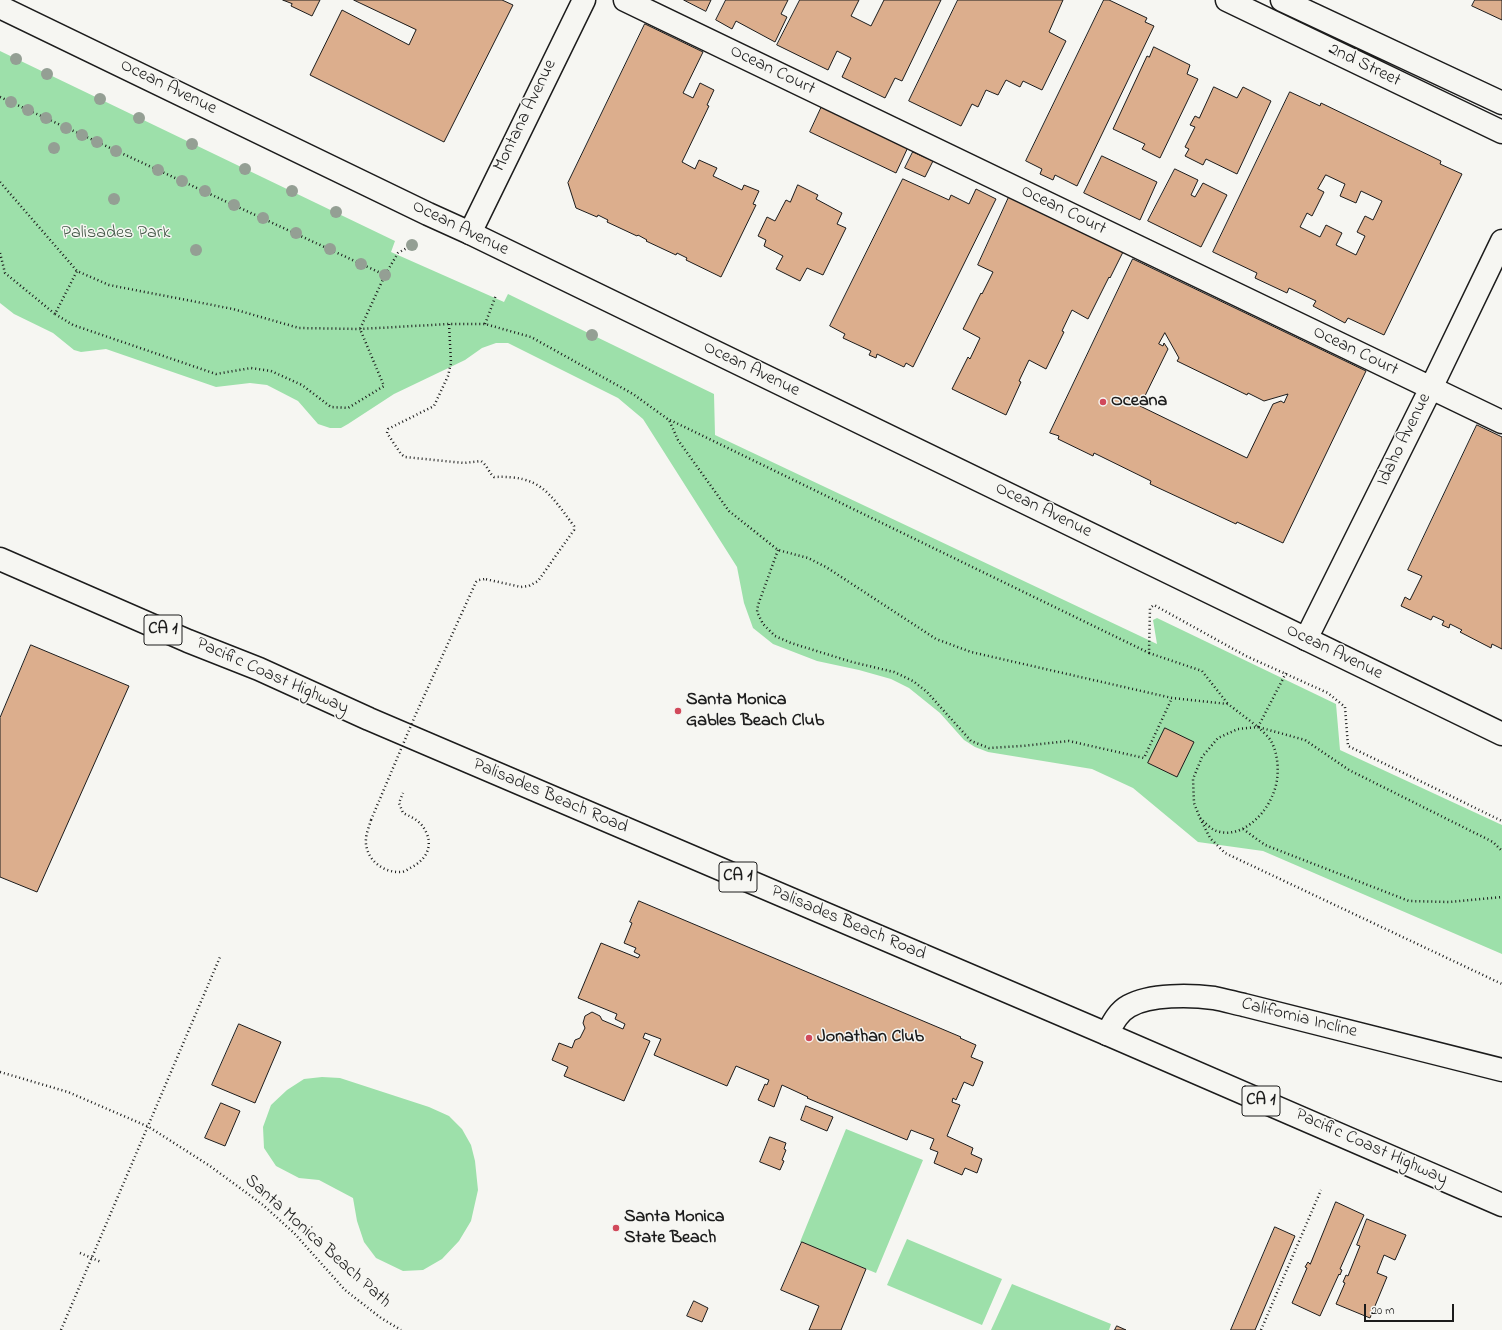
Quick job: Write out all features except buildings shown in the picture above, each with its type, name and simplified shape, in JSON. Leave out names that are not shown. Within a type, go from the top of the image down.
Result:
[{"type":"main road","name":"Montana Avenue","points":[[470,232],[584,0]]},
{"type":"main road","name":"Ocean Court","points":[[625,0],[1502,422]]},
{"type":"main road","name":"2nd Street","points":[[1227,0],[1502,132]]},
{"type":"main road","name":"2nd Street","points":[[1281,0],[1502,103]]},
{"type":"main road","points":[[1271,21],[1281,0]]},
{"type":"main road","name":"Ocean Avenue","points":[[0,7],[428,214],[470,232],[1502,734]]},
{"type":"main road","name":"Idaho Avenue","points":[[1306,639],[1431,388],[1502,241]]},
{"type":"main road","name":"Pacific Coast Highway","points":[[0,559],[259,669],[368,719]]},
{"type":"main road","name":"Palisades Beach Road","points":[[368,719],[1107,1034]]},
{"type":"main road","name":"California Incline","points":[[1107,1034],[1116,1017],[1129,1006],[1137,1002],[1164,998],[1196,997],[1216,999],[1502,1070]]},
{"type":"main road","name":"Pacific Coast Highway","points":[[1107,1034],[1502,1205]]},
{"type":"path","points":[[0,97],[385,275]]},
{"type":"path","points":[[0,182],[77,271],[109,284],[232,309],[299,328],[360,329],[449,324],[485,324],[531,337],[633,394],[669,420],[1149,652],[1202,671],[1228,704],[1258,727],[1270,740],[1276,754],[1278,774],[1274,794],[1262,813],[1243,829],[1226,832],[1214,830],[1200,818]]},
{"type":"path","points":[[0,253],[5,273],[55,314],[73,325],[216,374],[251,368],[271,370],[302,385],[331,407],[348,408],[384,386],[360,329],[385,275],[398,253],[412,245]]},
{"type":"path","points":[[55,314],[77,271]]},
{"type":"path","points":[[485,324],[496,295]]},
{"type":"path","points":[[403,793],[399,803],[403,813],[414,818],[423,826],[429,839],[425,858],[416,865],[402,872],[386,870],[376,864],[369,855],[366,844],[371,820],[415,716],[476,582],[485,579],[521,587],[529,586],[538,581],[574,530],[574,526],[551,494],[542,487],[521,478],[494,477],[490,474],[481,461],[464,463],[405,457],[400,454],[387,433],[388,429],[434,406],[448,376],[451,363],[449,324]]},
{"type":"path","points":[[669,420],[678,440],[729,511],[778,550],[808,558],[826,567],[936,639],[971,652],[1172,698],[1228,704]]},
{"type":"path","points":[[778,550],[758,605],[757,612],[763,624],[775,636],[791,644],[852,662],[894,672],[913,681],[927,692],[971,740],[989,748],[1069,741],[1144,758],[1172,698]]},
{"type":"path","points":[[1149,652],[1150,608],[1154,605],[1246,656],[1328,693],[1345,707],[1348,746],[1502,821]]},
{"type":"path","points":[[1258,727],[1286,673]]},
{"type":"path","points":[[1502,851],[1493,842],[1349,770],[1305,740],[1258,727],[1238,729],[1218,738],[1202,757],[1193,779],[1194,803],[1200,818],[1210,838],[1224,852],[1502,984]]},
{"type":"path","points":[[1243,829],[1265,845],[1409,901],[1448,902],[1502,897]]},
{"type":"path","points":[[60,1330],[149,1127],[220,957]]},
{"type":"path","name":"Santa Monica Beach Path","points":[[0,1072],[68,1092],[149,1127],[210,1166],[263,1205],[294,1233],[345,1290],[381,1318],[401,1330]]},
{"type":"path","points":[[1261,1330],[1321,1190]]},
{"type":"path","points":[[80,1253],[101,1262]]},
{"type":"green space","name":"Palisades Park","points":[[0,51],[395,241],[391,252],[504,302],[508,294],[714,394],[715,435],[1157,644],[1153,620],[1157,618],[1336,704],[1340,750],[1502,825],[1502,954],[1263,851],[1198,842],[1133,788],[1092,769],[988,752],[975,747],[964,740],[940,713],[909,688],[891,679],[817,661],[773,644],[753,628],[744,603],[737,567],[643,419],[618,398],[508,343],[496,343],[482,348],[465,360],[394,394],[341,428],[330,428],[318,424],[298,401],[267,385],[250,383],[216,387],[106,349],[81,352],[74,350],[53,333],[14,314],[0,303]]},
{"type":"green space","points":[[322,1077],[340,1078],[429,1107],[449,1116],[462,1129],[471,1145],[475,1161],[478,1190],[471,1221],[459,1241],[442,1259],[423,1270],[403,1271],[376,1258],[364,1242],[357,1221],[353,1198],[319,1180],[299,1178],[276,1166],[264,1148],[263,1127],[271,1105],[287,1090],[304,1079]]},
{"type":"green space","points":[[846,1129],[923,1160],[876,1273],[800,1242]]},
{"type":"green space","points":[[907,1239],[1002,1279],[982,1325],[887,1285]]},
{"type":"green space","points":[[1012,1284],[1111,1324],[1109,1330],[991,1330]]},
{"type":"place","name":"Oceana","points":[[1103,402]]},
{"type":"place","name":"Santa Monica Gables Beach Club","points":[[678,711]]},
{"type":"place","name":"Jonathan Club","points":[[809,1038]]},
{"type":"place","name":"Santa Monica State Beach","points":[[616,1228]]}]
